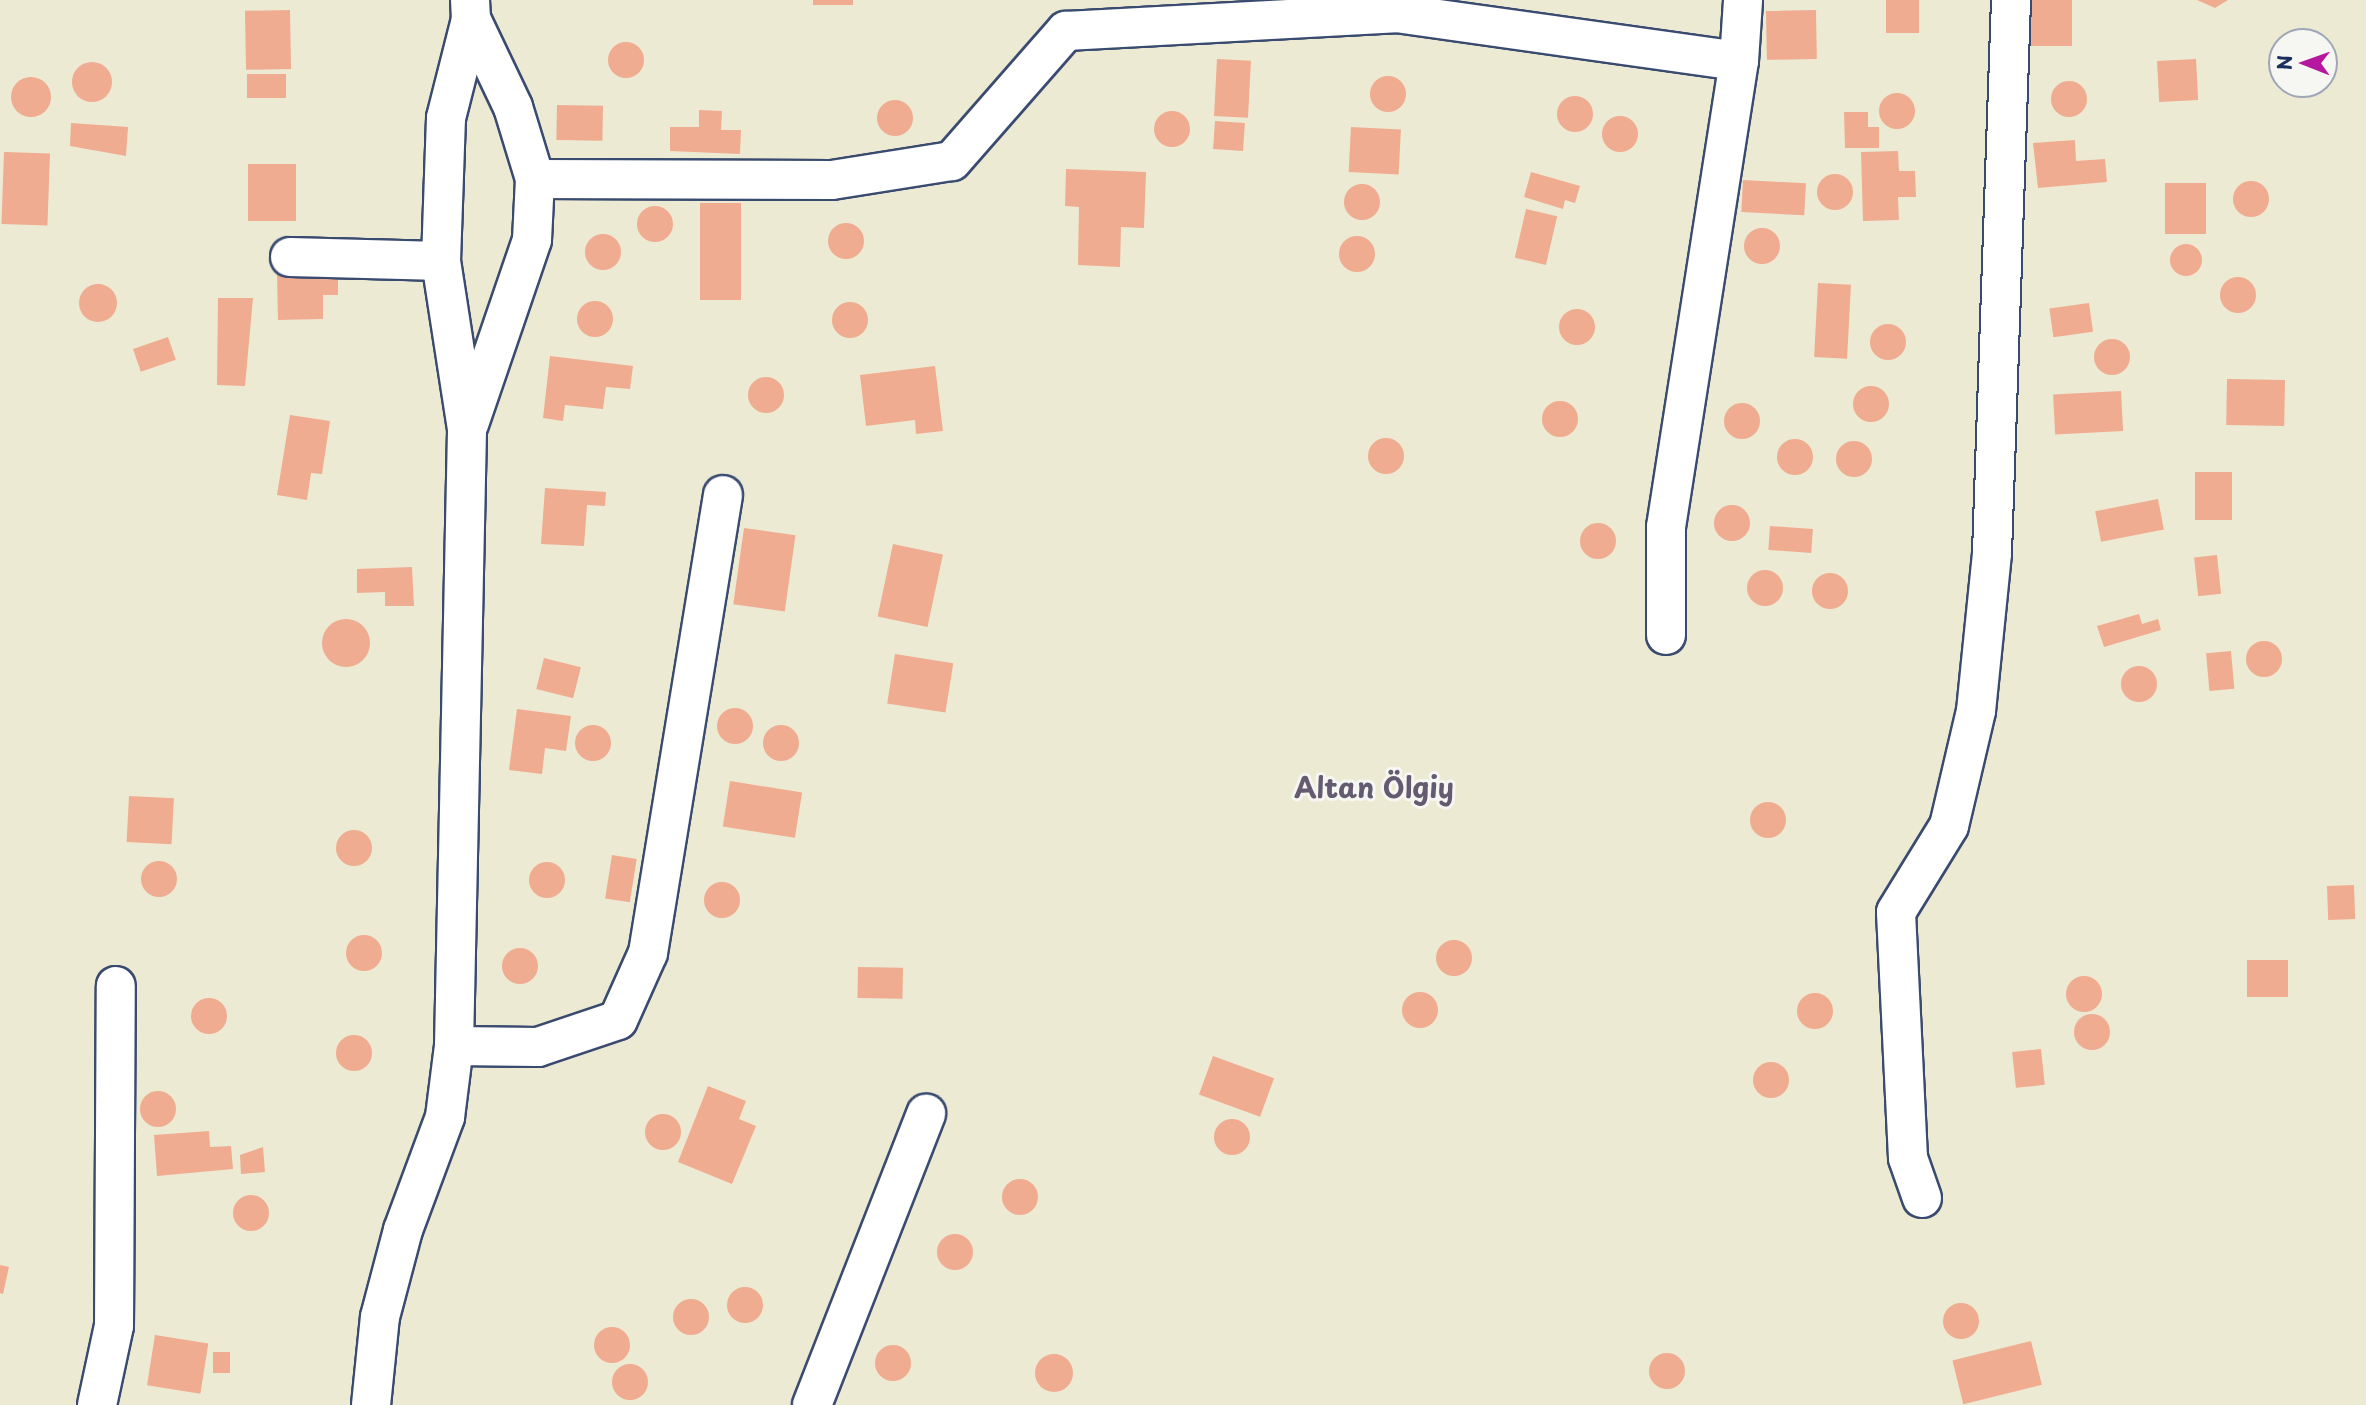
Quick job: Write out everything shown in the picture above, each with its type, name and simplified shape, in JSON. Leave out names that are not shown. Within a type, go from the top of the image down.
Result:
[{"type":"street","points":[[1666,635],[1666,527],[1739,61],[1742,0]]},
{"type":"street","points":[[1922,1198],[1908,1158],[1896,912],[1949,826],[1976,711],[1992,553],[2011,0]]},
{"type":"street","points":[[467,429],[531,240],[535,179],[513,107],[470,10]]},
{"type":"street","points":[[371,1405],[380,1317],[403,1230],[445,1117],[454,1046],[467,429],[441,261],[446,118],[470,10]]},
{"type":"street","points":[[535,179],[832,180],[952,161],[1066,31],[1396,13],[1739,61]]},
{"type":"street","points":[[290,257],[441,261]]},
{"type":"street","points":[[454,1046],[538,1047],[618,1020],[648,953],[723,495]]},
{"type":"street","points":[[97,1405],[114,1326],[116,986]]},
{"type":"street","points":[[812,1405],[926,1114]]},
{"type":"building","points":[[813,0],[853,0],[853,5],[813,5]]},
{"type":"building","points":[[1886,0],[1919,0],[1919,33],[1886,33]]},
{"type":"building","points":[[2030,0],[2072,0],[2072,46],[2030,46]]},
{"type":"building","points":[[2197,0],[2228,0],[2215,8]]},
{"type":"building","points":[[290,10],[291,69],[246,70],[245,11]]},
{"type":"building","points":[[1816,10],[1817,59],[1767,60],[1766,11]]},
{"type":"building","points":[[626,42],[639,47],[644,60],[639,73],[626,78],[613,73],[608,60],[613,47]]},
{"type":"building","points":[[1217,59],[1251,61],[1248,118],[1214,116]]},
{"type":"building","points":[[2196,59],[2198,100],[2159,102],[2157,61]]},
{"type":"building","points":[[92,62],[106,68],[112,82],[106,96],[92,102],[78,96],[72,82],[78,68]]},
{"type":"building","points":[[247,74],[286,74],[286,98],[247,98]]},
{"type":"building","points":[[1388,76],[1401,81],[1406,94],[1401,107],[1388,112],[1375,107],[1370,94],[1375,81]]},
{"type":"building","points":[[31,77],[45,83],[51,97],[45,111],[31,117],[17,111],[11,97],[17,83]]},
{"type":"building","points":[[2069,81],[2082,86],[2087,99],[2082,112],[2069,117],[2056,112],[2051,99],[2056,86]]},
{"type":"building","points":[[1897,93],[1910,98],[1915,111],[1910,124],[1897,129],[1884,124],[1879,111],[1884,98]]},
{"type":"building","points":[[1575,96],[1588,101],[1593,114],[1588,127],[1575,132],[1562,127],[1557,114],[1562,101]]},
{"type":"building","points":[[895,100],[908,105],[913,118],[908,131],[895,136],[882,131],[877,118],[882,105]]},
{"type":"building","points":[[557,105],[603,106],[602,141],[556,140]]},
{"type":"building","points":[[699,110],[722,111],[721,130],[741,130],[740,154],[670,151],[670,127],[699,127]]},
{"type":"building","points":[[1172,111],[1185,116],[1190,129],[1185,142],[1172,147],[1159,142],[1154,129],[1159,116]]},
{"type":"building","points":[[1844,112],[1868,112],[1868,127],[1879,127],[1879,148],[1845,148]]},
{"type":"building","points":[[1620,116],[1633,121],[1638,134],[1633,147],[1620,152],[1607,147],[1602,134],[1607,121]]},
{"type":"building","points":[[1215,121],[1245,123],[1243,151],[1213,149]]},
{"type":"building","points":[[71,123],[128,127],[126,156],[70,146]]},
{"type":"building","points":[[1351,127],[1401,130],[1399,175],[1349,172]]},
{"type":"building","points":[[2075,140],[2076,161],[2105,159],[2107,182],[2038,188],[2033,143]]},
{"type":"building","points":[[1898,151],[1899,171],[1915,171],[1916,197],[1898,197],[1899,220],[1863,221],[1861,152]]},
{"type":"building","points":[[4,152],[50,154],[47,226],[1,224]]},
{"type":"building","points":[[248,164],[296,164],[296,221],[248,221]]},
{"type":"building","points":[[1066,169],[1146,172],[1144,228],[1121,227],[1120,267],[1078,265],[1079,207],[1065,206]]},
{"type":"building","points":[[1531,172],[1580,186],[1575,203],[1565,200],[1563,209],[1524,197]]},
{"type":"building","points":[[1835,174],[1848,179],[1853,192],[1848,205],[1835,210],[1822,205],[1817,192],[1822,179]]},
{"type":"building","points":[[1743,180],[1806,183],[1804,215],[1741,212]]},
{"type":"building","points":[[2251,181],[2264,186],[2269,199],[2264,212],[2251,217],[2238,212],[2233,199],[2238,186]]},
{"type":"building","points":[[2165,183],[2206,183],[2206,234],[2165,234]]},
{"type":"building","points":[[1362,184],[1375,189],[1380,202],[1375,215],[1362,220],[1349,215],[1344,202],[1349,189]]},
{"type":"building","points":[[700,203],[741,203],[741,300],[700,300]]},
{"type":"building","points":[[655,206],[668,211],[673,224],[668,237],[655,242],[642,237],[637,224],[642,211]]},
{"type":"building","points":[[1526,209],[1557,216],[1546,265],[1515,258]]},
{"type":"building","points":[[846,223],[859,228],[864,241],[859,254],[846,259],[833,254],[828,241],[833,228]]},
{"type":"building","points":[[1762,228],[1775,233],[1780,246],[1775,259],[1762,264],[1749,259],[1744,246],[1749,233]]},
{"type":"building","points":[[603,234],[616,239],[621,252],[616,265],[603,270],[590,265],[585,252],[590,239]]},
{"type":"building","points":[[1357,236],[1370,241],[1375,254],[1370,267],[1357,272],[1344,267],[1339,254],[1344,241]]},
{"type":"building","points":[[2186,244],[2197,249],[2202,260],[2197,271],[2186,276],[2175,271],[2170,260],[2175,249]]},
{"type":"building","points":[[277,272],[338,272],[338,295],[323,295],[323,319],[278,320]]},
{"type":"building","points":[[2238,277],[2251,282],[2256,295],[2251,308],[2238,313],[2225,308],[2220,295],[2225,282]]},
{"type":"building","points":[[1818,283],[1851,285],[1847,359],[1814,357]]},
{"type":"building","points":[[98,284],[111,290],[117,303],[111,316],[98,322],[85,316],[79,303],[85,290]]},
{"type":"building","points":[[218,298],[253,298],[245,386],[217,385]]},
{"type":"building","points":[[595,301],[608,306],[613,319],[608,332],[595,337],[582,332],[577,319],[582,306]]},
{"type":"building","points":[[850,302],[863,307],[868,320],[863,333],[850,338],[837,333],[832,320],[837,307]]},
{"type":"building","points":[[2089,303],[2093,332],[2053,337],[2049,309]]},
{"type":"building","points":[[1577,309],[1590,314],[1595,327],[1590,340],[1577,345],[1564,340],[1559,327],[1564,314]]},
{"type":"building","points":[[1888,324],[1901,329],[1906,342],[1901,355],[1888,360],[1875,355],[1870,342],[1875,329]]},
{"type":"building","points":[[168,337],[176,360],[141,372],[133,349]]},
{"type":"building","points":[[2112,339],[2125,344],[2130,357],[2125,370],[2112,375],[2099,370],[2094,357],[2099,344]]},
{"type":"building","points":[[550,356],[633,366],[630,389],[606,387],[603,409],[565,405],[563,421],[543,418]]},
{"type":"building","points":[[935,366],[943,431],[916,434],[915,420],[866,426],[860,375]]},
{"type":"building","points":[[766,377],[779,382],[784,395],[779,408],[766,413],[753,408],[748,395],[753,382]]},
{"type":"building","points":[[2227,379],[2285,380],[2284,426],[2226,425]]},
{"type":"building","points":[[1871,386],[1884,391],[1889,404],[1884,417],[1871,422],[1858,417],[1853,404],[1858,391]]},
{"type":"building","points":[[2121,391],[2123,431],[2055,435],[2053,395]]},
{"type":"building","points":[[1560,401],[1573,406],[1578,419],[1573,432],[1560,437],[1547,432],[1542,419],[1547,406]]},
{"type":"building","points":[[1742,403],[1755,408],[1760,421],[1755,434],[1742,439],[1729,434],[1724,421],[1729,408]]},
{"type":"building","points":[[290,415],[330,421],[322,474],[311,473],[307,500],[277,495]]},
{"type":"building","points":[[1386,438],[1399,443],[1404,456],[1399,469],[1386,474],[1373,469],[1368,456],[1373,443]]},
{"type":"building","points":[[1795,439],[1808,444],[1813,457],[1808,470],[1795,475],[1782,470],[1777,457],[1782,444]]},
{"type":"building","points":[[1854,441],[1867,446],[1872,459],[1867,472],[1854,477],[1841,472],[1836,459],[1841,446]]},
{"type":"building","points":[[2195,472],[2232,472],[2232,520],[2195,520]]},
{"type":"building","points":[[545,488],[606,492],[605,506],[587,505],[584,546],[541,544]]},
{"type":"building","points":[[2158,499],[2164,529],[2101,542],[2095,511]]},
{"type":"building","points":[[1732,505],[1745,510],[1750,523],[1745,536],[1732,541],[1719,536],[1714,523],[1719,510]]},
{"type":"building","points":[[1598,523],[1611,528],[1616,541],[1611,554],[1598,559],[1585,554],[1580,541],[1585,528]]},
{"type":"building","points":[[1770,526],[1813,529],[1811,553],[1768,550]]},
{"type":"building","points":[[744,528],[795,535],[785,611],[733,604]]},
{"type":"building","points":[[893,544],[943,555],[928,627],[878,616]]},
{"type":"building","points":[[2217,555],[2221,594],[2198,596],[2194,557]]},
{"type":"building","points":[[412,567],[414,606],[385,606],[385,592],[357,593],[357,569]]},
{"type":"building","points":[[1765,570],[1778,575],[1783,588],[1778,601],[1765,606],[1752,601],[1747,588],[1752,575]]},
{"type":"building","points":[[1830,573],[1843,578],[1848,591],[1843,604],[1830,609],[1817,604],[1812,591],[1817,578]]},
{"type":"building","points":[[2139,614],[2142,624],[2158,619],[2161,630],[2104,647],[2097,626]]},
{"type":"building","points":[[346,619],[363,626],[370,643],[363,660],[346,667],[329,660],[322,643],[329,626]]},
{"type":"building","points":[[2264,641],[2277,646],[2282,659],[2277,672],[2264,677],[2251,672],[2246,659],[2251,646]]},
{"type":"building","points":[[2231,651],[2234,689],[2209,691],[2206,653]]},
{"type":"building","points":[[895,654],[953,663],[945,713],[887,703]]},
{"type":"building","points":[[544,658],[581,667],[573,698],[536,689]]},
{"type":"building","points":[[2139,666],[2152,671],[2157,684],[2152,697],[2139,702],[2126,697],[2121,684],[2126,671]]},
{"type":"building","points":[[735,708],[748,713],[753,726],[748,739],[735,744],[722,739],[717,726],[722,713]]},
{"type":"building","points":[[517,709],[571,716],[566,751],[545,748],[542,774],[509,770]]},
{"type":"building","points":[[593,725],[606,730],[611,743],[606,756],[593,761],[580,756],[575,743],[580,730]]},
{"type":"building","points":[[781,725],[794,730],[799,743],[794,756],[781,761],[768,756],[763,743],[768,730]]},
{"type":"building","points":[[730,781],[802,792],[795,838],[723,826]]},
{"type":"building","points":[[129,796],[174,798],[172,844],[127,842]]},
{"type":"building","points":[[1768,802],[1781,807],[1786,820],[1781,833],[1768,838],[1755,833],[1750,820],[1755,807]]},
{"type":"building","points":[[354,830],[367,835],[372,848],[367,861],[354,866],[341,861],[336,848],[341,835]]},
{"type":"building","points":[[612,855],[637,859],[630,902],[605,898]]},
{"type":"building","points":[[159,861],[172,866],[177,879],[172,892],[159,897],[146,892],[141,879],[146,866]]},
{"type":"building","points":[[547,862],[560,867],[565,880],[560,893],[547,898],[534,893],[529,880],[534,867]]},
{"type":"building","points":[[722,882],[735,887],[740,900],[735,913],[722,918],[709,913],[704,900],[709,887]]},
{"type":"building","points":[[2354,885],[2355,919],[2328,920],[2327,886]]},
{"type":"building","points":[[364,935],[377,940],[382,953],[377,966],[364,971],[351,966],[346,953],[351,940]]},
{"type":"building","points":[[1454,940],[1467,945],[1472,958],[1467,971],[1454,976],[1441,971],[1436,958],[1441,945]]},
{"type":"building","points":[[520,948],[533,953],[538,966],[533,979],[520,984],[507,979],[502,966],[507,953]]},
{"type":"building","points":[[2247,960],[2288,960],[2288,997],[2247,997]]},
{"type":"building","points":[[858,967],[903,968],[902,999],[857,998]]},
{"type":"building","points":[[2084,976],[2097,981],[2102,994],[2097,1007],[2084,1012],[2071,1007],[2066,994],[2071,981]]},
{"type":"building","points":[[1420,992],[1433,997],[1438,1010],[1433,1023],[1420,1028],[1407,1023],[1402,1010],[1407,997]]},
{"type":"building","points":[[1815,993],[1828,998],[1833,1011],[1828,1024],[1815,1029],[1802,1024],[1797,1011],[1802,998]]},
{"type":"building","points":[[209,998],[222,1003],[227,1016],[222,1029],[209,1034],[196,1029],[191,1016],[196,1003]]},
{"type":"building","points":[[2092,1014],[2105,1019],[2110,1032],[2105,1045],[2092,1050],[2079,1045],[2074,1032],[2079,1019]]},
{"type":"building","points":[[354,1035],[367,1040],[372,1053],[367,1066],[354,1071],[341,1066],[336,1053],[341,1040]]},
{"type":"building","points":[[2041,1049],[2045,1085],[2016,1088],[2012,1052]]},
{"type":"building","points":[[1213,1056],[1274,1078],[1260,1117],[1199,1095]]},
{"type":"building","points":[[1771,1062],[1784,1067],[1789,1080],[1784,1093],[1771,1098],[1758,1093],[1753,1080],[1758,1067]]},
{"type":"building","points":[[708,1086],[746,1101],[739,1119],[756,1126],[732,1184],[678,1162]]},
{"type":"building","points":[[158,1091],[171,1096],[176,1109],[171,1122],[158,1127],[145,1122],[140,1109],[145,1096]]},
{"type":"building","points":[[663,1114],[676,1119],[681,1132],[676,1145],[663,1150],[650,1145],[645,1132],[650,1119]]},
{"type":"building","points":[[1232,1119],[1245,1124],[1250,1137],[1245,1150],[1232,1155],[1219,1150],[1214,1137],[1219,1124]]},
{"type":"building","points":[[209,1131],[210,1147],[231,1146],[233,1169],[157,1176],[154,1135]]},
{"type":"building","points":[[263,1147],[265,1172],[241,1174],[240,1155]]},
{"type":"building","points":[[1020,1179],[1033,1184],[1038,1197],[1033,1210],[1020,1215],[1007,1210],[1002,1197],[1007,1184]]},
{"type":"building","points":[[251,1195],[264,1200],[269,1213],[264,1226],[251,1231],[238,1226],[233,1213],[238,1200]]},
{"type":"building","points":[[955,1234],[968,1239],[973,1252],[968,1265],[955,1270],[942,1265],[937,1252],[942,1239]]},
{"type":"building","points":[[0,1265],[9,1267],[3,1294],[0,1293]]},
{"type":"building","points":[[745,1287],[758,1292],[763,1305],[758,1318],[745,1323],[732,1318],[727,1305],[732,1292]]},
{"type":"building","points":[[691,1299],[704,1304],[709,1317],[704,1330],[691,1335],[678,1330],[673,1317],[678,1304]]},
{"type":"building","points":[[1961,1303],[1974,1308],[1979,1321],[1974,1334],[1961,1339],[1948,1334],[1943,1321],[1948,1308]]},
{"type":"building","points":[[612,1327],[625,1332],[630,1345],[625,1358],[612,1363],[599,1358],[594,1345],[599,1332]]},
{"type":"building","points":[[155,1335],[208,1343],[200,1394],[147,1385]]},
{"type":"building","points":[[2031,1341],[2042,1385],[1963,1404],[1952,1361]]},
{"type":"building","points":[[893,1345],[906,1350],[911,1363],[906,1376],[893,1381],[880,1376],[875,1363],[880,1350]]},
{"type":"building","points":[[213,1352],[230,1352],[230,1373],[213,1373]]},
{"type":"building","points":[[1667,1353],[1680,1358],[1685,1371],[1680,1384],[1667,1389],[1654,1384],[1649,1371],[1654,1358]]},
{"type":"building","points":[[1054,1354],[1067,1360],[1073,1373],[1067,1386],[1054,1392],[1041,1386],[1035,1373],[1041,1360]]},
{"type":"building","points":[[630,1364],[643,1369],[648,1382],[643,1395],[630,1400],[617,1395],[612,1382],[617,1369]]},
{"type":"district","name":"Altan Ölgiy","points":[[1374,787]]}]
